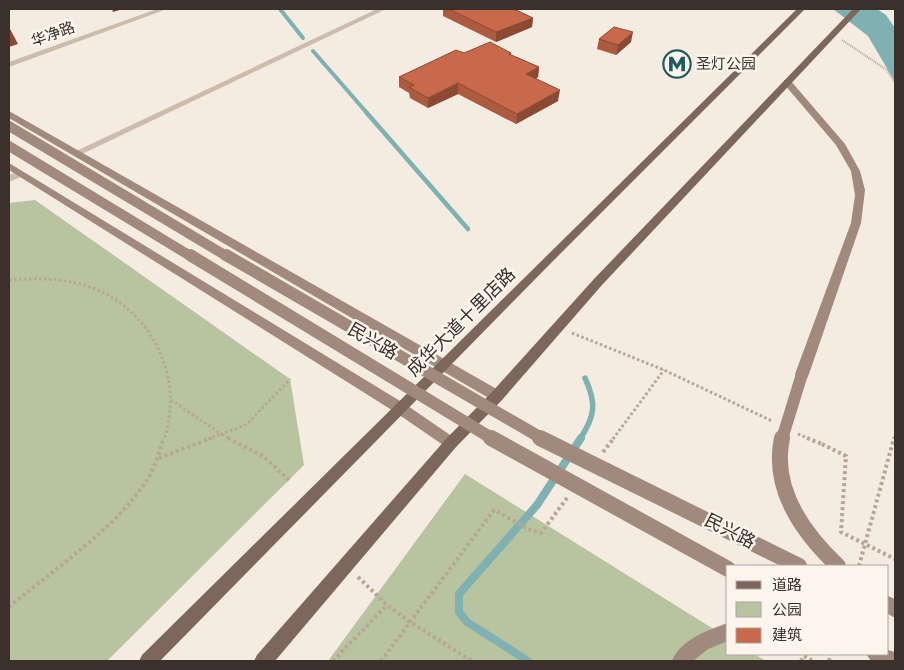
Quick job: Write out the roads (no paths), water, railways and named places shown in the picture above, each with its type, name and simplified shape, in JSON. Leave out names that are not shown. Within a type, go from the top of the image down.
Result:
[{"type":"main road","name":"成华大道十里店路","points":[[148,661],[444,366],[561,246],[801,9]]},
{"type":"main road","points":[[263,661],[451,443],[857,9]]},
{"type":"main road","points":[[787,82],[844,149],[854,166],[860,186],[860,202],[856,223],[802,374],[780,452],[784,491],[800,526],[837,565]]},
{"type":"main road","name":"民兴路","points":[[9,114],[497,396]]},
{"type":"main road","name":"民兴路","points":[[9,126],[296,297],[531,433],[798,565]]},
{"type":"main road","name":"民兴路","points":[[9,146],[512,450],[726,568]]},
{"type":"main road","points":[[9,166],[14,176],[400,408],[451,443]]},
{"type":"main road","points":[[681,661],[691,650],[709,637],[726,633]]},
{"type":"main road","points":[[878,655],[895,660]]},
{"type":"street","name":"华净路","points":[[9,65],[163,9]]},
{"type":"street","points":[[77,153],[382,9]]},
{"type":"water","points":[[833,9],[877,9],[886,15],[895,28],[895,82],[868,36]]},
{"type":"waterway","points":[[280,9],[303,38]]},
{"type":"waterway","points":[[313,51],[367,113]]},
{"type":"waterway","points":[[366,112],[468,229]]},
{"type":"waterway","points":[[580,439],[589,423],[593,410],[593,403],[585,378]]},
{"type":"waterway","points":[[528,661],[467,622],[459,612],[459,594],[537,505],[581,438]]},
{"type":"place","name":"圣灯公园","points":[[677,64]]}]
